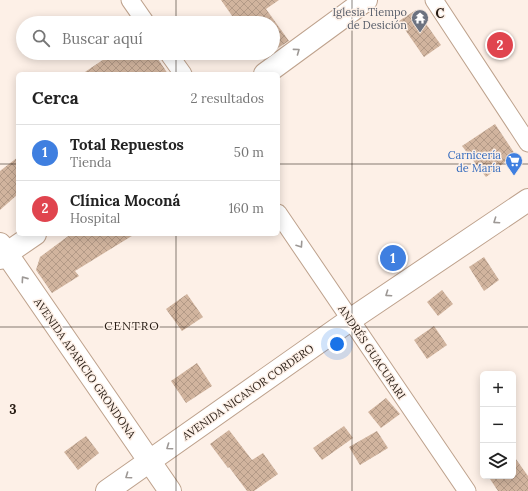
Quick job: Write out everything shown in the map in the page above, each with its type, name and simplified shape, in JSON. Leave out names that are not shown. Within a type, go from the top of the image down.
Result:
[{"type":"main road","points":[[268,72],[366,0]]},
{"type":"main road","name":"AVENIDA NICANOR CORDERO","points":[[107,491],[350,320],[528,200]]},
{"type":"main road","points":[[2,252],[31,236]]},
{"type":"main road","name":"AVENIDA APARICIO GRONDONA","points":[[2,252],[170,491]]},
{"type":"street","points":[[130,0],[141,16]]},
{"type":"street","points":[[434,0],[528,143]]},
{"type":"street","points":[[173,60],[182,72]]},
{"type":"street","name":"ANDRÉS GUACURARI","points":[[280,216],[467,491]]},
{"type":"building","points":[[221,0],[279,0],[266,9],[271,16],[232,16]]},
{"type":"building","name":"Iglesia Tiempo de Desición","points":[[416,10],[441,45],[424,57],[399,21]]},
{"type":"building","points":[[280,28],[289,41],[280,47]]},
{"type":"building","points":[[103,60],[159,60],[167,72],[85,72]]},
{"type":"building","points":[[495,124],[515,154],[486,177],[462,146]]},
{"type":"building","points":[[16,159],[16,196],[0,210],[0,171]]},
{"type":"building","points":[[68,236],[132,236],[75,271],[79,276],[52,293],[36,270],[40,257]]},
{"type":"building","points":[[484,257],[499,280],[484,291],[469,267]]},
{"type":"building","points":[[442,290],[453,304],[438,316],[427,302]]},
{"type":"building","points":[[187,294],[203,317],[182,331],[166,309]]},
{"type":"building","points":[[434,326],[447,345],[427,359],[414,340]]},
{"type":"building","points":[[197,363],[212,386],[186,403],[171,381]]},
{"type":"building","points":[[386,398],[400,414],[381,428],[368,412]]},
{"type":"building","points":[[344,426],[353,438],[322,460],[313,448]]},
{"type":"building","points":[[229,430],[252,460],[263,453],[278,474],[254,491],[247,491],[210,444]]},
{"type":"building","points":[[377,431],[388,448],[360,465],[349,447]]},
{"type":"building","points":[[86,436],[99,453],[78,470],[64,452]]},
{"type":"building","points":[[516,459],[528,476],[528,491],[498,491],[490,479],[516,479]]},
{"type":"place","name":"Iglesia Tiempo de Desición","points":[[420,33]]},
{"type":"place","name":"Clínica Moconá","points":[[500,45]]},
{"type":"place","name":"Carnicería de María","points":[[514,176]]},
{"type":"place","name":"Total Repuestos","points":[[393,258]]},
{"type":"district","name":"CENTRO","points":[[132,325]]}]
